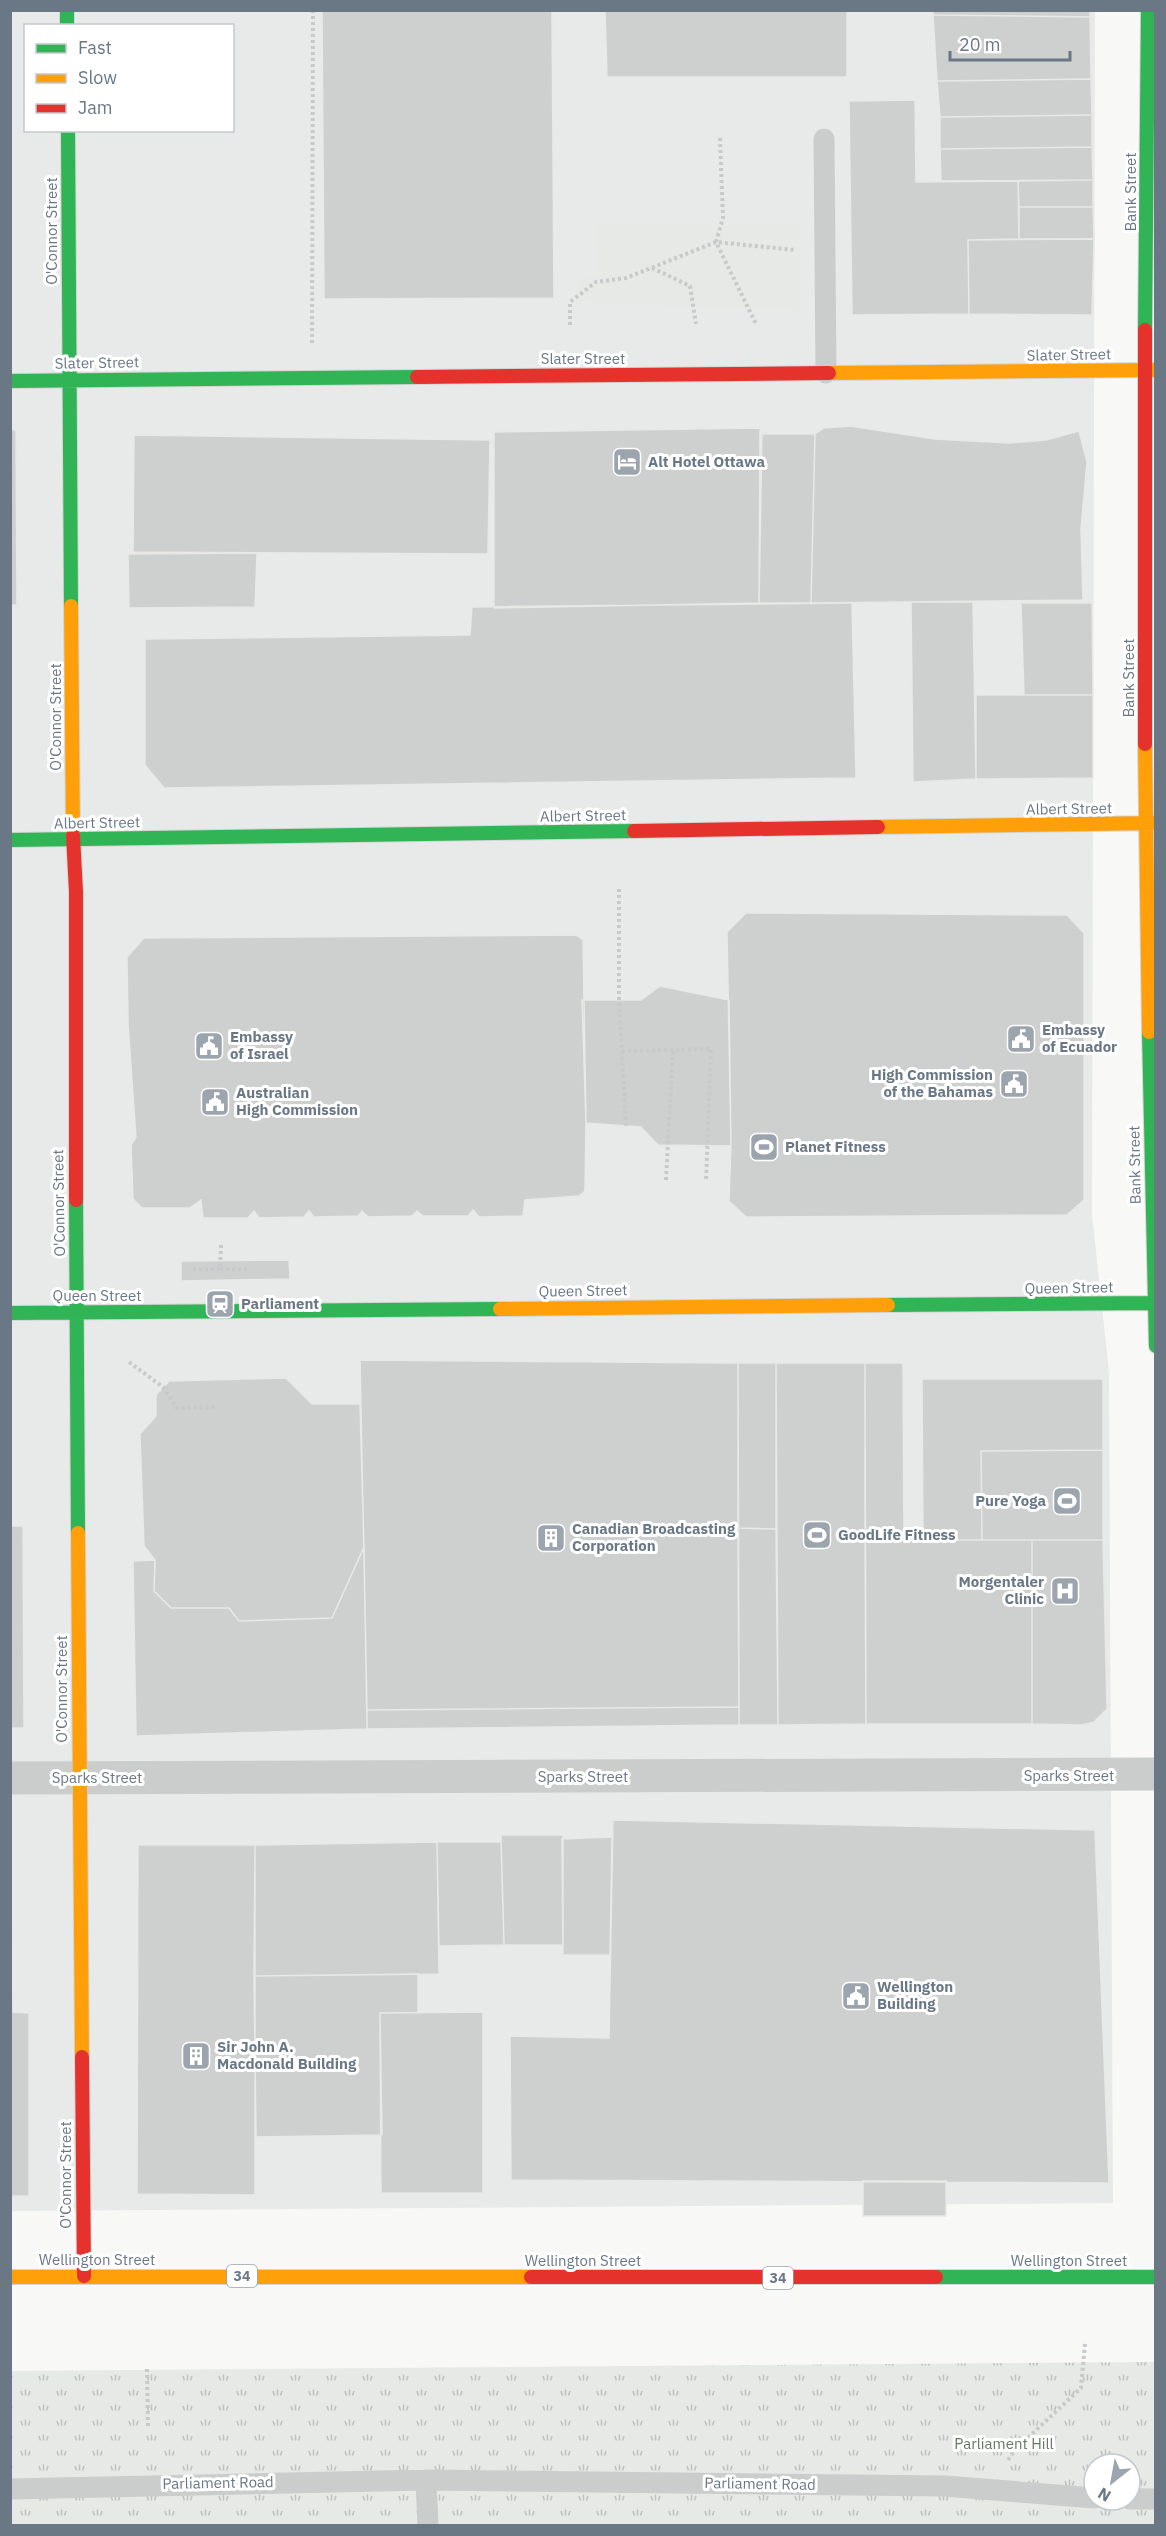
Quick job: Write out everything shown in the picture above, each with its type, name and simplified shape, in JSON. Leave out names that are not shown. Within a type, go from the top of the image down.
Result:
[{"type":"main road","name":"Bank Street","points":[[1148,10],[1155,1346]]},
{"type":"main road","name":"O'Connor Street","points":[[68,132],[73,840],[76,892],[74,937],[76,1313],[84,2276]]},
{"type":"main road","name":"Slater Street","points":[[10,381],[1150,369]]},
{"type":"main road","name":"Albert Street","points":[[10,840],[1151,823]]},
{"type":"main road","name":"Queen Street","points":[[10,1313],[1154,1303]]},
{"type":"main road","name":"Wellington Street","points":[[10,2277],[1155,2277]]},
{"type":"street","name":"Sparks Street","points":[[10,1778],[1155,1774]]},
{"type":"lane","points":[[825,139],[826,374]]},
{"type":"lane","points":[[426,2480],[428,2526]]},
{"type":"lane","name":"Parliament Road","points":[[10,2489],[426,2480],[945,2486],[1082,2497]]},
{"type":"path","points":[[312,378],[313,10]]},
{"type":"path","points":[[720,138],[723,218],[716,242],[756,324]]},
{"type":"path","points":[[570,325],[570,302],[596,282],[626,278],[716,242],[800,250]]},
{"type":"path","points":[[651,268],[690,286],[696,324]]},
{"type":"path","points":[[620,889],[622,1051],[626,1126]]},
{"type":"path","points":[[622,1051],[711,1049],[706,1181]]},
{"type":"path","points":[[666,1180],[673,1050]]},
{"type":"path","points":[[220,1269],[221,1245]]},
{"type":"path","points":[[193,1269],[250,1269]]},
{"type":"path","points":[[129,1362],[163,1387],[177,1408],[218,1407]]},
{"type":"path","points":[[988,2491],[1015,2450],[1081,2388],[1085,2344]]},
{"type":"path","points":[[147,2369],[148,2426]]},
{"type":"shaded area","points":[[10,11],[1095,11],[1092,1214],[1109,1372],[1113,2203],[11,2211]]},
{"type":"green space","points":[[597,225],[799,225],[800,311],[579,302],[580,277],[598,276]]},
{"type":"green space","name":"Parliament Hill","points":[[1155,2362],[1155,2525],[11,2525],[10,2371]]},
{"type":"building","points":[[322,10],[552,10],[554,298],[324,299]]},
{"type":"building","points":[[605,10],[847,10],[847,77],[607,77]]},
{"type":"building","points":[[933,10],[1090,10],[1090,17],[933,15]]},
{"type":"building","points":[[933,15],[1090,17],[1091,79],[937,81]]},
{"type":"building","points":[[1091,79],[1092,115],[940,117],[937,81]]},
{"type":"building","points":[[915,100],[916,182],[1018,181],[1019,239],[968,240],[969,314],[852,315],[849,101]]},
{"type":"building","points":[[1092,115],[1092,147],[940,149],[940,117]]},
{"type":"building","points":[[1092,147],[1093,180],[941,181],[940,149]]},
{"type":"building","points":[[1093,180],[1093,207],[1019,207],[1018,181]]},
{"type":"building","points":[[1019,207],[1093,207],[1094,239],[1019,239]]},
{"type":"building","points":[[1094,239],[1092,315],[969,314],[968,240]]},
{"type":"building","points":[[850,426],[935,439],[1009,443],[1046,440],[1079,431],[1087,462],[1081,529],[1083,600],[811,603],[815,434],[824,428]]},
{"type":"building","points":[[760,428],[759,603],[494,608],[494,432]]},
{"type":"building","points":[[10,430],[16,430],[17,605],[10,605]]},
{"type":"building","points":[[762,434],[815,434],[811,603],[759,603]]},
{"type":"building","points":[[134,435],[490,440],[488,554],[133,552]]},
{"type":"building","points":[[257,553],[255,607],[129,608],[128,554]]},
{"type":"building","points":[[911,602],[973,602],[976,779],[913,782]]},
{"type":"building","points":[[852,603],[856,778],[164,788],[145,765],[145,639],[470,635],[472,607]]},
{"type":"building","points":[[1021,603],[1092,603],[1093,695],[1024,695]]},
{"type":"building","points":[[976,695],[1093,695],[1093,778],[976,779]]},
{"type":"building","points":[[746,913],[1067,915],[1084,933],[1084,1200],[1067,1215],[746,1217],[729,1201],[731,1146],[727,932]]},
{"type":"building","points":[[576,935],[583,940],[586,1123],[585,1191],[579,1196],[525,1200],[523,1216],[479,1217],[473,1210],[468,1216],[423,1216],[417,1211],[412,1216],[368,1217],[362,1211],[358,1216],[314,1217],[309,1211],[304,1217],[259,1218],[254,1211],[248,1218],[203,1218],[201,1200],[190,1208],[142,1208],[133,1199],[131,1145],[136,1137],[128,1023],[127,957],[144,938]]},
{"type":"building","points":[[660,986],[729,1000],[731,1146],[658,1145],[641,1127],[586,1123],[582,1000],[641,1000]]},
{"type":"building","points":[[289,1260],[290,1279],[181,1281],[181,1261]]},
{"type":"building","name":"Canadian Broadcasting Corporation","points":[[360,1360],[738,1363],[739,1707],[367,1710]]},
{"type":"building","points":[[738,1363],[776,1363],[776,1529],[738,1528]]},
{"type":"building","points":[[776,1363],[865,1363],[866,1724],[778,1725]]},
{"type":"building","points":[[865,1363],[903,1363],[904,1540],[865,1540]]},
{"type":"building","points":[[286,1378],[312,1404],[360,1404],[364,1547],[332,1618],[239,1621],[229,1608],[171,1608],[154,1591],[155,1560],[144,1546],[140,1434],[156,1416],[156,1395],[169,1381]]},
{"type":"building","points":[[922,1379],[1103,1379],[1103,1450],[981,1451],[982,1540],[923,1540]]},
{"type":"building","points":[[1103,1450],[1103,1540],[982,1540],[981,1451]]},
{"type":"building","points":[[10,1526],[23,1526],[24,1728],[10,1728]]},
{"type":"building","points":[[738,1528],[776,1529],[778,1725],[739,1725]]},
{"type":"building","points":[[865,1540],[1032,1540],[1032,1724],[866,1724]]},
{"type":"building","points":[[1032,1540],[1103,1540],[1107,1709],[1094,1722],[1082,1725],[1032,1724]]},
{"type":"building","points":[[364,1547],[367,1729],[136,1736],[133,1561],[155,1560],[154,1591],[171,1608],[229,1608],[239,1621],[332,1618]]},
{"type":"building","points":[[739,1707],[739,1725],[367,1729],[367,1710]]},
{"type":"building","name":"Wellington Building","points":[[613,1820],[1095,1830],[1109,2183],[511,2180],[510,2036],[609,2038]]},
{"type":"building","points":[[501,1835],[563,1835],[563,1945],[504,1945]]},
{"type":"building","points":[[11,1836],[13,2012],[10,2012]]},
{"type":"building","points":[[612,1837],[610,1955],[563,1955],[562,1839]]},
{"type":"building","points":[[437,1842],[439,1974],[254,1976],[255,1845]]},
{"type":"building","points":[[437,1842],[501,1842],[504,1945],[439,1946]]},
{"type":"building","name":"Sir John A. Macdonald Building","points":[[138,1845],[255,1845],[255,2195],[137,2194]]},
{"type":"building","points":[[418,1974],[418,2013],[380,2013],[382,2135],[256,2137],[254,1976]]},
{"type":"building","points":[[10,2012],[29,2013],[29,2196],[10,2196]]},
{"type":"building","points":[[483,2012],[483,2193],[381,2193],[380,2013]]},
{"type":"building","points":[[863,2181],[946,2181],[946,2216],[863,2216]]},
{"type":"traffic: fast","points":[[67,10],[67,24]]},
{"type":"traffic: fast","points":[[1145,330],[1148,10]]},
{"type":"traffic: fast","points":[[68,132],[71,606]]},
{"type":"traffic: fast","points":[[10,381],[417,377]]},
{"type":"traffic: fast","points":[[10,840],[634,831]]},
{"type":"traffic: fast","points":[[1149,1032],[1156,1346]]},
{"type":"traffic: fast","points":[[76,1200],[78,1533]]},
{"type":"traffic: fast","points":[[888,1305],[1156,1303]]},
{"type":"traffic: fast","points":[[10,1313],[500,1309]]},
{"type":"traffic: fast","points":[[936,2277],[1156,2277]]},
{"type":"traffic: slow","points":[[829,373],[1156,370]]},
{"type":"traffic: slow","points":[[71,606],[73,835]]},
{"type":"traffic: slow","points":[[1145,744],[1149,1032]]},
{"type":"traffic: slow","points":[[878,827],[1156,823]]},
{"type":"traffic: slow","points":[[500,1309],[888,1305]]},
{"type":"traffic: slow","points":[[78,1533],[82,2057]]},
{"type":"traffic: slow","points":[[10,2277],[531,2277]]},
{"type":"traffic: jam","points":[[1145,330],[1145,744]]},
{"type":"traffic: jam","points":[[417,377],[829,373]]},
{"type":"traffic: jam","points":[[634,831],[878,827]]},
{"type":"traffic: jam","points":[[73,835],[76,892],[76,1200]]},
{"type":"traffic: jam","points":[[82,2057],[84,2276]]},
{"type":"traffic: jam","points":[[531,2277],[936,2277]]},
{"type":"place","name":"Alt Hotel Ottawa","points":[[627,462]]},
{"type":"place","name":"Embassy of Ecuador","points":[[1021,1039]]},
{"type":"place","name":"Embassy of Israel","points":[[209,1046]]},
{"type":"place","name":"High Commission of the Bahamas","points":[[1014,1084]]},
{"type":"place","name":"Australian High Commission","points":[[215,1102]]},
{"type":"place","name":"Planet Fitness","points":[[764,1147]]},
{"type":"place","name":"Parliament","points":[[220,1304]]},
{"type":"place","name":"Pure Yoga","points":[[1067,1501]]},
{"type":"place","name":"GoodLife Fitness","points":[[817,1535]]},
{"type":"place","name":"Canadian Broadcasting Corporation","points":[[551,1538]]},
{"type":"place","name":"Morgentaler Clinic","points":[[1065,1591]]},
{"type":"place","name":"Wellington Building","points":[[856,1996]]},
{"type":"place","name":"Sir John A. Macdonald Building","points":[[196,2056]]}]
